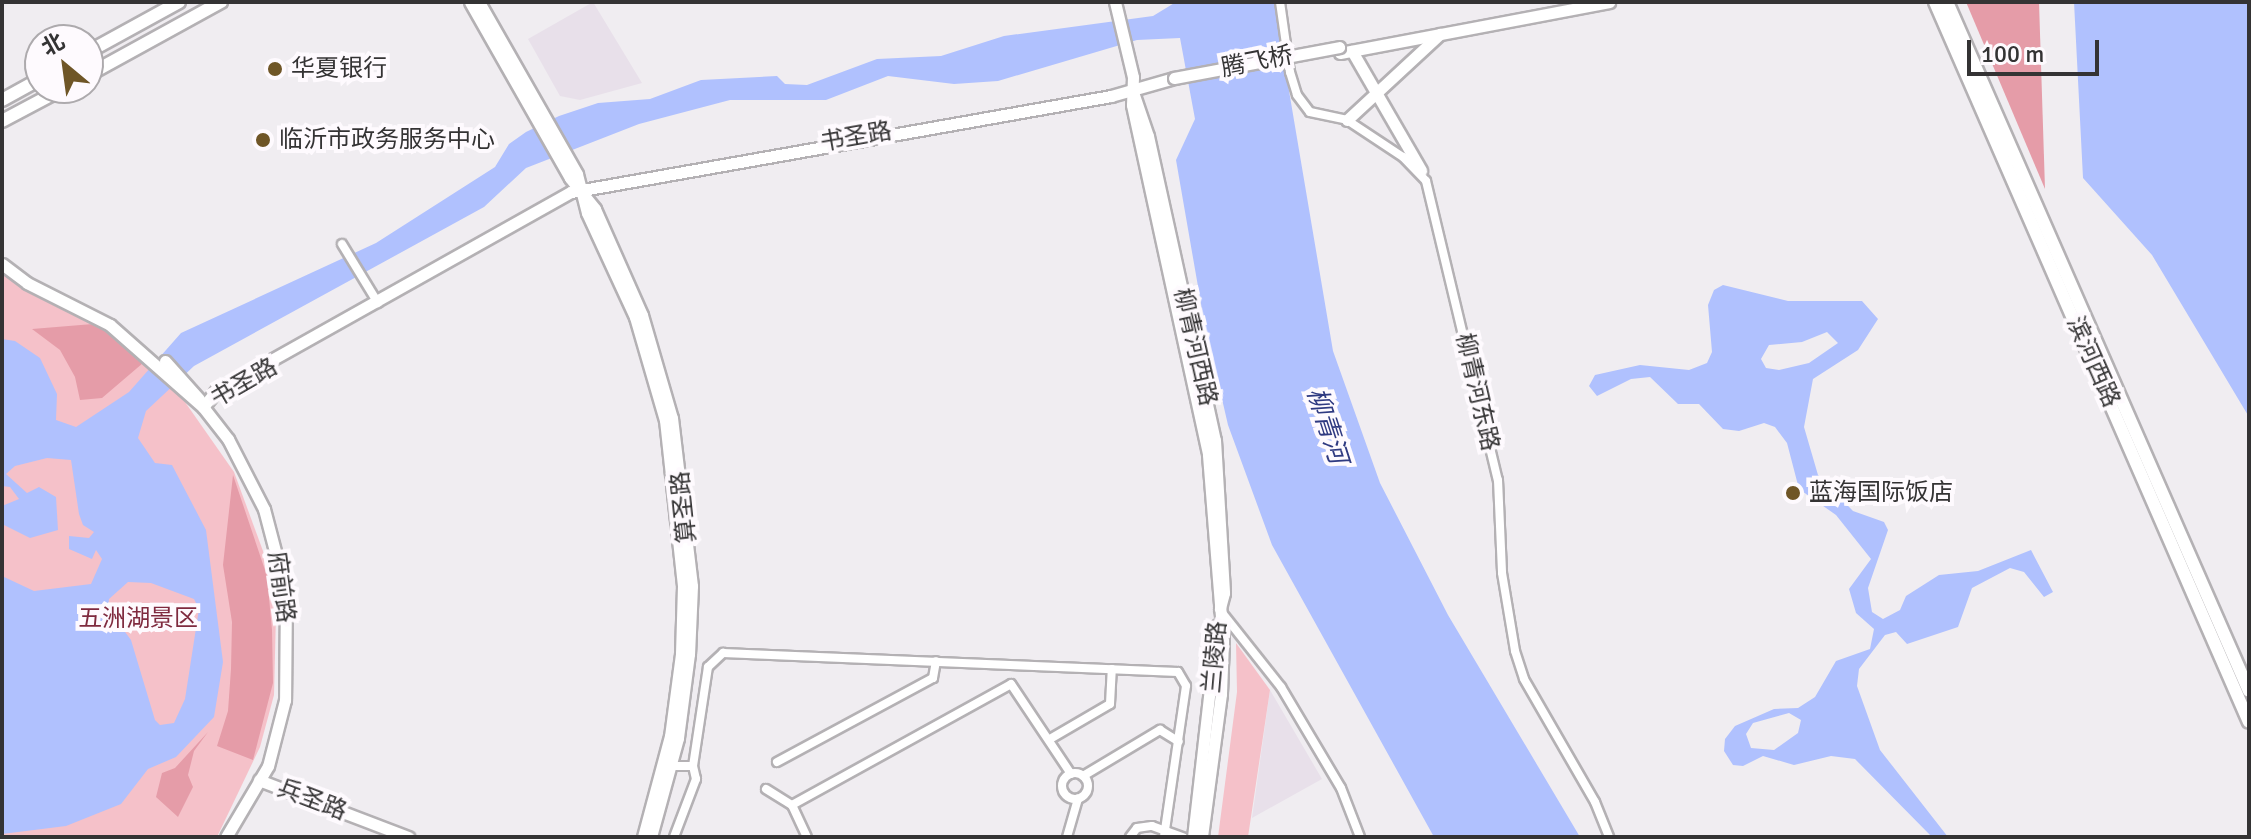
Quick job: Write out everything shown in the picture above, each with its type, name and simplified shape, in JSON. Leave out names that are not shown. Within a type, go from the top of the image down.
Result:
[{"type":"main road","points":[[104,43],[179,2]]},
{"type":"main road","points":[[104,66],[221,2]]},
{"type":"main road","name":"滨河西路","points":[[1935,2],[2249,722]]},
{"type":"main road","name":"滨河西路","points":[[1947,2],[2249,691]]},
{"type":"main road","points":[[2,100],[24,88]]},
{"type":"main road","points":[[2,121],[34,104]]},
{"type":"street","name":"算圣路","points":[[470,2],[531,97]]},
{"type":"street","name":"算圣路","points":[[479,2],[583,192],[642,315],[672,418],[682,480],[692,586],[686,697],[672,766],[651,837]]},
{"type":"street","points":[[1280,2],[1297,95],[1310,112],[1347,120],[1421,170]]},
{"type":"street","points":[[1344,50],[1572,2]]},
{"type":"street","points":[[1344,50],[1609,2]]},
{"type":"street","name":"柳青河西路","points":[[1115,5],[1132,90],[1140,103],[1215,440],[1224,593],[1219,609]]},
{"type":"street","points":[[1347,120],[1440,34]]},
{"type":"street","points":[[1344,50],[1369,75],[1375,96],[1421,170]]},
{"type":"street","name":"腾飞桥","points":[[1174,81],[1344,50]]},
{"type":"street","name":"书圣路","points":[[203,407],[216,391],[378,303],[571,192],[1174,81]]},
{"type":"street","name":"柳青河东路","points":[[1421,170],[1498,480],[1502,573],[1515,651],[1524,679],[1595,802],[1609,837]]},
{"type":"street","name":"算圣路","points":[[583,192],[587,213],[619,278],[665,420],[680,543],[678,697],[643,837]]},
{"type":"street","name":"书圣路","points":[[203,407],[583,192]]},
{"type":"street","points":[[343,246],[378,303]]},
{"type":"street","name":"府前路","points":[[2,254],[31,276],[114,319],[186,387],[203,407],[257,512],[279,594],[277,698],[259,780],[234,837]]},
{"type":"street","name":"府前路","points":[[2,264],[27,283],[110,325],[142,345]]},
{"type":"street","points":[[1219,609],[1281,687],[1341,788],[1360,837]]},
{"type":"street","name":"兰陵路","points":[[1193,837],[1219,609]]},
{"type":"street","name":"兰陵路","points":[[1202,837],[1221,694],[1219,609]]},
{"type":"street","points":[[674,837],[696,779],[693,766],[708,667],[723,653],[1178,672],[1186,686],[1164,834]]},
{"type":"street","points":[[777,762],[933,678],[936,661]]},
{"type":"street","points":[[1050,739],[1110,704],[1112,669]]},
{"type":"street","points":[[792,805],[1011,684],[1071,774],[1083,776],[1160,730],[1179,742]]},
{"type":"street","points":[[672,766],[693,766]]},
{"type":"street","points":[[1071,774],[1062,789],[1067,797],[1078,799]]},
{"type":"street","points":[[1067,837],[1078,799],[1088,789],[1083,776]]},
{"type":"street","name":"府前路","points":[[226,837],[259,780]]},
{"type":"street","name":"兵圣路","points":[[259,780],[388,837]]},
{"type":"street","name":"兵圣路","points":[[259,780],[408,837]]},
{"type":"street","points":[[766,789],[792,805],[807,837]]},
{"type":"street","points":[[1130,837],[1137,828],[1183,837]]},
{"type":"shaded area","points":[[593,2],[642,83],[580,100],[560,96],[528,39]]},
{"type":"shaded area","points":[[1966,2],[2039,2],[2045,189]]},
{"type":"shaded area","points":[[93,324],[108,328],[143,363],[102,398],[80,400],[75,377],[60,350],[32,329]]},
{"type":"shaded area","points":[[233,475],[267,576],[272,630],[273,683],[253,760],[217,746],[228,711],[231,669],[232,622],[223,565]]},
{"type":"shaded area","points":[[1270,690],[1322,779],[1252,818]]},
{"type":"shaded area","points":[[208,732],[194,751],[188,775],[193,787],[178,817],[156,797],[162,773],[175,768]]},
{"type":"green space","name":"五洲湖景区","points":[[2,269],[79,312],[140,355],[178,392],[234,472],[263,551],[276,614],[274,695],[260,747],[217,837],[2,837]]},
{"type":"green space","points":[[1236,643],[1270,690],[1248,837],[1218,837],[1237,692]]},
{"type":"water","name":"柳青河","points":[[1176,2],[1274,2],[1333,351],[1380,483],[1448,615],[1580,837],[1434,837],[1272,545],[1228,425],[1204,321],[1176,160],[1195,119],[1180,38],[1137,40],[998,81],[954,84],[888,76],[826,100],[730,100],[639,124],[526,168],[484,207],[194,366],[146,411],[138,438],[155,463],[172,465],[206,530],[223,662],[214,717],[176,757],[148,769],[121,804],[66,826],[2,834],[2,576],[34,591],[91,584],[102,559],[96,550],[92,559],[69,549],[69,536],[89,538],[94,532],[83,525],[79,514],[71,460],[47,458],[15,466],[6,474],[27,493],[39,487],[56,497],[58,530],[30,538],[2,524],[2,506],[19,499],[10,487],[2,486],[2,339],[15,341],[40,358],[57,394],[56,420],[76,427],[129,392],[181,333],[376,243],[495,167],[509,144],[526,132],[559,116],[598,103],[650,99],[701,80],[777,76],[785,84],[807,85],[877,59],[941,56],[1004,36],[1153,16]],"holes":[[[128,582],[151,583],[194,599],[199,609],[185,699],[174,723],[160,725],[155,720],[131,640],[108,609],[109,599]]]},
{"type":"water","points":[[2074,2],[2249,2],[2249,417],[2152,255],[2083,178]]},
{"type":"water","points":[[1723,285],[1788,301],[1862,301],[1878,319],[1858,350],[1813,379],[1804,427],[1818,475],[1853,511],[1884,522],[1888,530],[1868,588],[1872,612],[1883,619],[1900,610],[1906,596],[1939,575],[1978,571],[2031,550],[2053,592],[2044,597],[2024,572],[2010,568],[1972,588],[1958,627],[1907,644],[1896,632],[1885,635],[1859,669],[1857,686],[1880,750],[1948,837],[1932,837],[1855,759],[1831,756],[1794,765],[1763,756],[1743,766],[1733,765],[1724,751],[1725,739],[1735,726],[1774,709],[1798,708],[1815,697],[1836,661],[1870,649],[1874,629],[1856,613],[1849,589],[1871,559],[1836,515],[1799,489],[1787,443],[1775,427],[1764,423],[1739,431],[1723,429],[1699,404],[1678,404],[1650,377],[1631,379],[1597,396],[1589,386],[1595,375],[1640,365],[1689,370],[1707,363],[1712,352],[1708,305],[1714,290]],"holes":[[[1827,332],[1838,343],[1809,363],[1779,370],[1766,368],[1761,359],[1769,345],[1802,342]],[[1789,713],[1801,720],[1798,733],[1774,750],[1751,748],[1746,734],[1753,723]]]},
{"type":"place","name":"华夏银行","points":[[275,69]]},
{"type":"place","name":"临沂市政务服务中心","points":[[263,140]]},
{"type":"place","name":"蓝海国际饭店","points":[[1793,493]]}]
